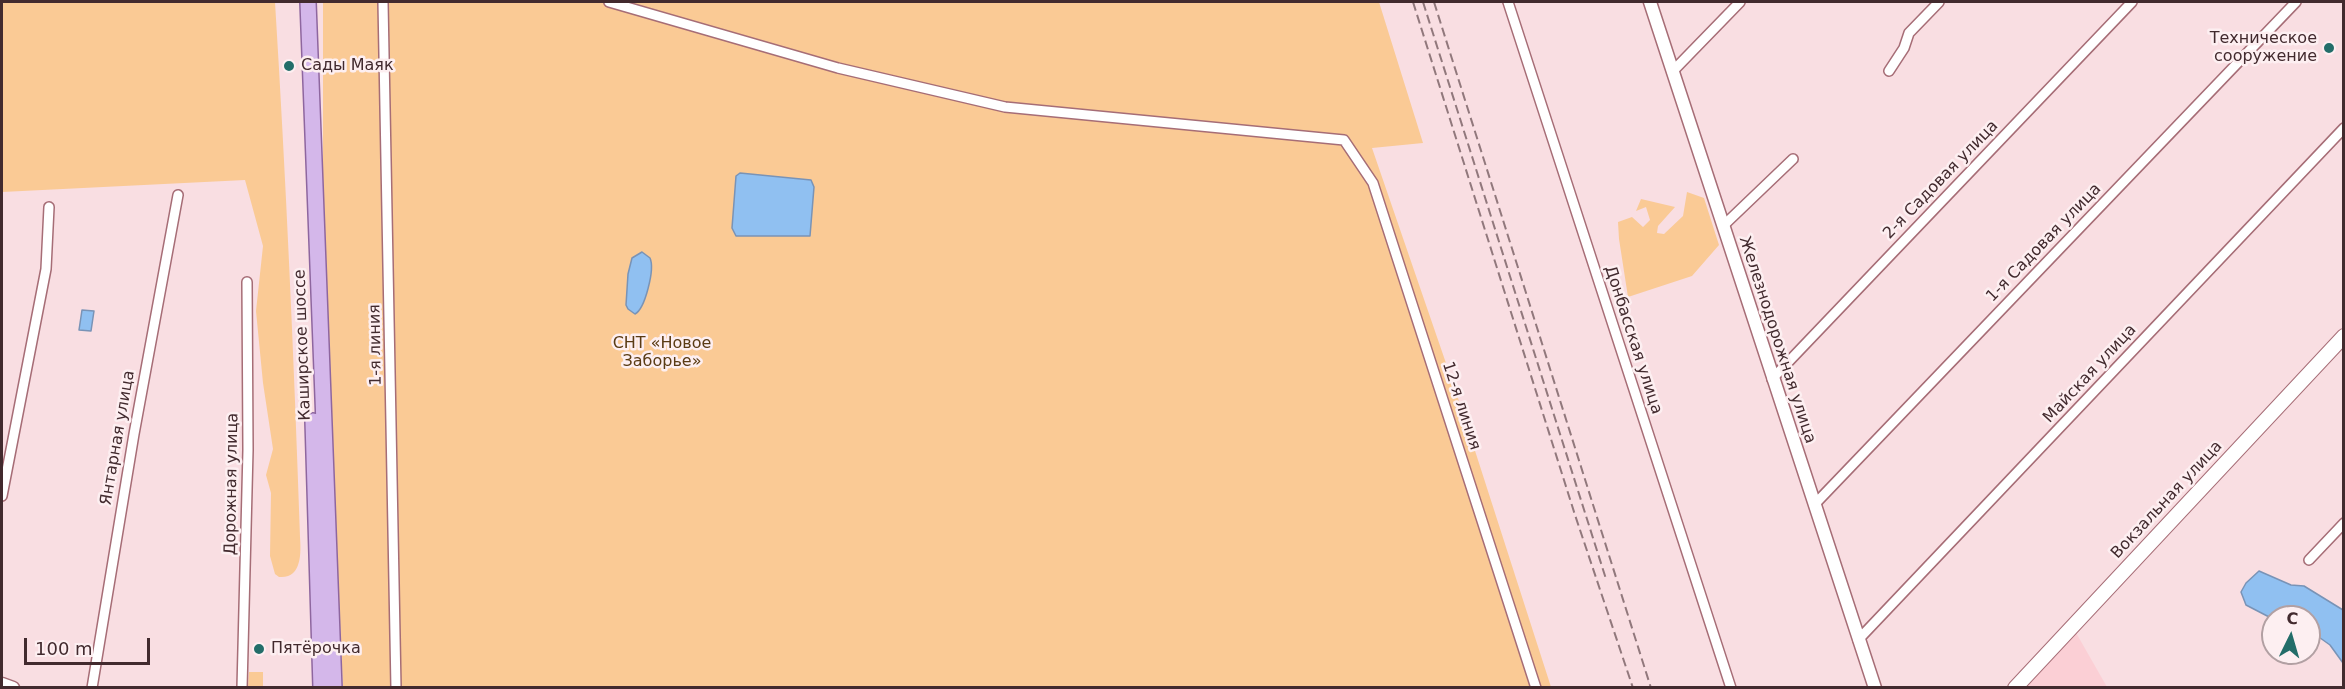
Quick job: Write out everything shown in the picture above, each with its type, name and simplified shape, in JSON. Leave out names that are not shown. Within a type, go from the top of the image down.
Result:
[{"type":"main road","name":"Каширское шоссе","points":[[299,2],[305,130],[321,687]]},
{"type":"main road","name":"Каширское шоссе","points":[[308,2],[334,687]]},
{"type":"main road","name":"Вокзальная улица","points":[[2015,687],[2343,336]]},
{"type":"street","name":"1-я линия","points":[[383,2],[396,687]]},
{"type":"street","name":"12-я линия","points":[[609,2],[838,68],[1005,107],[1344,140],[1373,183],[1536,687]]},
{"type":"street","name":"Донбасская улица","points":[[1508,2],[1731,687]]},
{"type":"street","name":"Железнодорожная улица","points":[[1650,2],[1875,687]]},
{"type":"street","points":[[1672,72],[1740,2]]},
{"type":"street","points":[[1889,71],[1904,48],[1909,33],[1939,2]]},
{"type":"street","name":"2-я Садовая улица","points":[[1772,379],[2132,2]]},
{"type":"street","name":"1-я Садовая улица","points":[[1814,505],[2296,2]]},
{"type":"street","name":"Майская улица","points":[[1858,640],[2343,128]]},
{"type":"street","points":[[1724,226],[1793,159]]},
{"type":"street","name":"Янтарная улица","points":[[92,687],[134,434],[178,195]]},
{"type":"street","points":[[2,496],[46,269],[49,207]]},
{"type":"street","name":"Дорожная улица","points":[[242,687],[248,429],[247,282]]},
{"type":"street","points":[[2309,560],[2343,524]]},
{"type":"street","points":[[2,684],[13,687]]},
{"type":"shaded area","points":[[2075,631],[2107,687],[2022,688]]},
{"type":"green space","points":[[2,2],[275,2],[283,136],[300,543],[298,564],[292,574],[287,577],[279,577],[275,574],[270,556],[271,493],[266,475],[273,449],[263,383],[256,311],[263,246],[245,180],[2,192]]},
{"type":"green space","name":"СНТ «Новое Заборье»","points":[[323,2],[1379,2],[1423,143],[1372,148],[1459,401],[1551,687],[343,687],[323,278]]},
{"type":"green space","points":[[1687,192],[1704,198],[1719,245],[1692,276],[1628,297],[1618,222],[1632,217],[1643,227],[1650,220],[1646,207],[1636,211],[1641,199],[1675,207],[1658,226],[1657,233],[1664,234],[1683,216]]},
{"type":"green space","points":[[249,672],[263,672],[263,687],[248,687]]},
{"type":"water","points":[[740,173],[811,180],[814,187],[810,236],[736,236],[732,228],[736,176]]},
{"type":"water","points":[[642,252],[650,258],[651,271],[645,297],[639,311],[635,314],[626,305],[628,274],[632,258]]},
{"type":"water","points":[[82,310],[94,311],[91,331],[79,330]]},
{"type":"water","points":[[2259,571],[2291,585],[2304,586],[2343,610],[2343,663],[2330,645],[2321,639],[2321,605],[2261,605],[2261,613],[2246,605],[2241,592],[2246,583]]},
{"type":"railway","points":[[1413,2],[1575,515],[1633,688]]},
{"type":"railway","points":[[1423,2],[1606,579]]},
{"type":"railway","points":[[1434,2],[1651,688]]},
{"type":"place","name":"Техническое сооружение","points":[[2329,48]]},
{"type":"place","name":"Сады Маяк","points":[[289,66]]},
{"type":"place","name":"Пятёрочка","points":[[259,649]]}]
